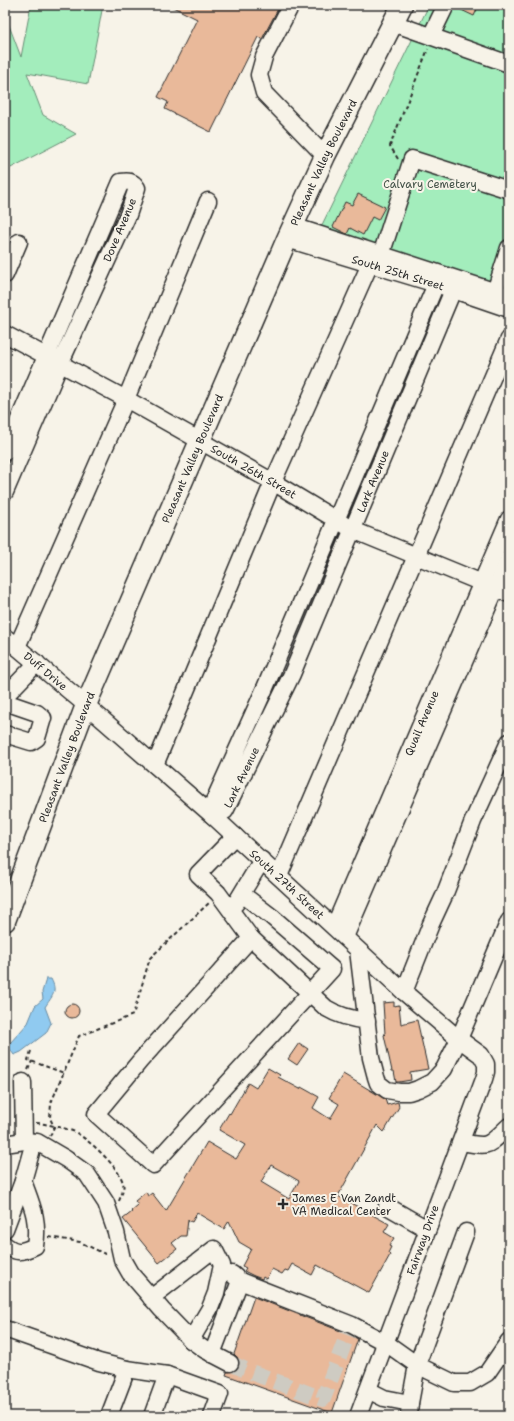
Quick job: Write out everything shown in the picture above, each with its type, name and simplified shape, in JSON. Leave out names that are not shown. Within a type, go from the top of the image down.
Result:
[{"type":"main road","name":"Pleasant Valley Boulevard","points":[[5,921],[86,705],[199,441],[290,232],[325,156],[402,5]]},
{"type":"street","points":[[291,5],[264,57],[259,75],[264,93],[325,156]]},
{"type":"street","points":[[432,36],[446,5]]},
{"type":"street","points":[[392,23],[509,64]]},
{"type":"street","points":[[155,765],[273,482],[376,260],[412,158],[509,190]]},
{"type":"street","name":"Dove Avenue","points":[[5,452],[121,182],[128,181],[135,184],[137,188],[136,194],[128,215],[60,364],[5,492]]},
{"type":"street","points":[[18,647],[126,399],[208,201]]},
{"type":"street","points":[[290,232],[376,260],[502,294],[509,248]]},
{"type":"street","points":[[5,275],[19,242]]},
{"type":"street","name":"South 25th Street","points":[[376,260],[436,284],[509,309]]},
{"type":"street","name":"Lark Avenue","points":[[436,284],[265,688],[213,803],[212,815],[225,810],[292,674],[453,290]]},
{"type":"street","name":"South 26th Street","points":[[5,334],[126,399],[273,482],[353,530],[495,588]]},
{"type":"street","points":[[279,876],[509,339]]},
{"type":"street","name":"Quail Avenue","points":[[495,588],[509,519]]},
{"type":"street","name":"Quail Avenue","points":[[339,932],[440,698],[509,558]]},
{"type":"street","name":"Duff Drive","points":[[5,637],[86,705]]},
{"type":"street","points":[[5,734],[32,742],[37,738],[43,718],[37,713],[5,701],[9,692],[37,663]]},
{"type":"street","name":"South 27th Street","points":[[86,705],[262,860],[404,992],[459,1039],[481,1055],[486,1064]]},
{"type":"street","points":[[404,992],[473,821],[509,742]]},
{"type":"street","points":[[235,836],[198,874],[218,893],[251,938],[326,1008],[333,1013],[350,1019],[367,1022]]},
{"type":"street","points":[[232,911],[262,860]]},
{"type":"street","points":[[242,894],[272,917],[332,969],[152,1165],[96,1114],[140,1061],[251,938]]},
{"type":"street","points":[[358,950],[372,1058],[378,1083],[383,1088],[392,1092],[409,1092],[432,1082],[444,1069],[459,1039],[509,921]]},
{"type":"street","name":"Fairway Drive","points":[[358,1416],[484,1079],[486,1064]]},
{"type":"street","points":[[5,1229],[23,1181],[29,1141],[24,1082]]},
{"type":"street","points":[[461,1142],[481,1146],[492,1143],[509,1126]]},
{"type":"street","points":[[5,1144],[29,1141],[37,1142],[66,1159],[87,1174],[106,1203],[116,1232],[125,1266],[151,1298],[191,1340],[212,1354],[230,1363]]},
{"type":"street","points":[[5,1245],[12,1251],[22,1251],[35,1246],[37,1235],[36,1219],[23,1181]]},
{"type":"street","points":[[387,1206],[427,1229]]},
{"type":"street","points":[[368,1390],[409,1410],[417,1365],[466,1232]]},
{"type":"street","points":[[151,1298],[214,1249],[222,1265],[240,1280],[386,1343],[417,1365],[454,1383],[470,1383],[487,1373],[508,1348]]},
{"type":"street","points":[[191,1340],[214,1301],[222,1265]]},
{"type":"street","points":[[212,1354],[240,1280]]},
{"type":"street","points":[[5,1329],[99,1362],[127,1369],[167,1375],[220,1394],[212,1416]]},
{"type":"street","points":[[109,1416],[127,1369]]},
{"type":"street","points":[[152,1416],[167,1375]]},
{"type":"path","points":[[407,173],[390,146],[429,49],[432,36]]},
{"type":"path","points":[[117,1204],[123,1191],[123,1184],[111,1164],[96,1148],[74,1132],[54,1127],[50,1118],[52,1104],[78,1036],[132,1015],[150,958],[218,893]]},
{"type":"path","points":[[31,1051],[28,1060],[64,1073]]},
{"type":"path","points":[[37,1235],[80,1242],[105,1254]]},
{"type":"green space","points":[[31,5],[103,5],[88,84],[27,73],[43,115],[76,134],[5,171],[5,15],[21,57]]},
{"type":"green space","name":"Calvary Cemetery","points":[[429,5],[509,5],[509,295],[319,231]]},
{"type":"water","points":[[46,979],[51,979],[54,987],[52,997],[45,1007],[51,1023],[46,1033],[21,1052],[14,1055],[9,1048],[10,1043],[28,1023],[35,1006],[43,999],[42,992]]},
{"type":"building","points":[[169,5],[280,5],[262,39],[258,37],[211,132],[165,109],[168,102],[158,97],[197,19]]},
{"type":"building","points":[[455,5],[479,5],[474,16],[455,7]]},
{"type":"building","points":[[358,194],[385,207],[378,220],[372,217],[363,235],[350,228],[347,234],[333,227],[345,202],[352,205]]},
{"type":"building","points":[[394,1002],[394,1006],[399,1005],[401,1024],[417,1020],[428,1069],[410,1072],[411,1080],[399,1082],[396,1082],[394,1071],[392,1071],[384,1035],[383,1003]]},
{"type":"building","points":[[69,1004],[75,1004],[79,1008],[79,1014],[75,1018],[69,1018],[65,1014],[65,1008]]},
{"type":"building","points":[[299,1043],[308,1049],[297,1065],[288,1059]]},
{"type":"building","points":[[268,1068],[280,1075],[278,1077],[319,1097],[313,1108],[330,1119],[339,1104],[329,1098],[343,1074],[385,1099],[387,1105],[398,1102],[399,1107],[384,1132],[377,1125],[338,1196],[389,1224],[384,1232],[394,1238],[389,1246],[391,1247],[388,1253],[390,1255],[369,1293],[317,1265],[312,1275],[292,1264],[288,1271],[285,1270],[282,1274],[272,1269],[266,1279],[263,1277],[262,1279],[254,1276],[244,1271],[246,1268],[242,1266],[251,1249],[239,1242],[229,1221],[224,1229],[197,1213],[192,1222],[188,1220],[186,1236],[181,1236],[172,1243],[177,1249],[159,1263],[123,1219],[138,1205],[135,1201],[146,1192],[148,1196],[152,1193],[166,1211],[207,1142],[236,1159],[245,1145],[219,1130],[248,1083],[256,1088]],"holes":[[[271,1165],[299,1181],[289,1199],[261,1182]]]},
{"type":"building","points":[[254,1297],[358,1339],[332,1413],[226,1375],[227,1372],[235,1371],[239,1367],[238,1358],[234,1354]]},
{"type":"tunnel","points":[[230,1363],[323,1399],[349,1331]]},
{"type":"place","name":"James E Van Zandt VA Medical Center","points":[[283,1204]]}]
